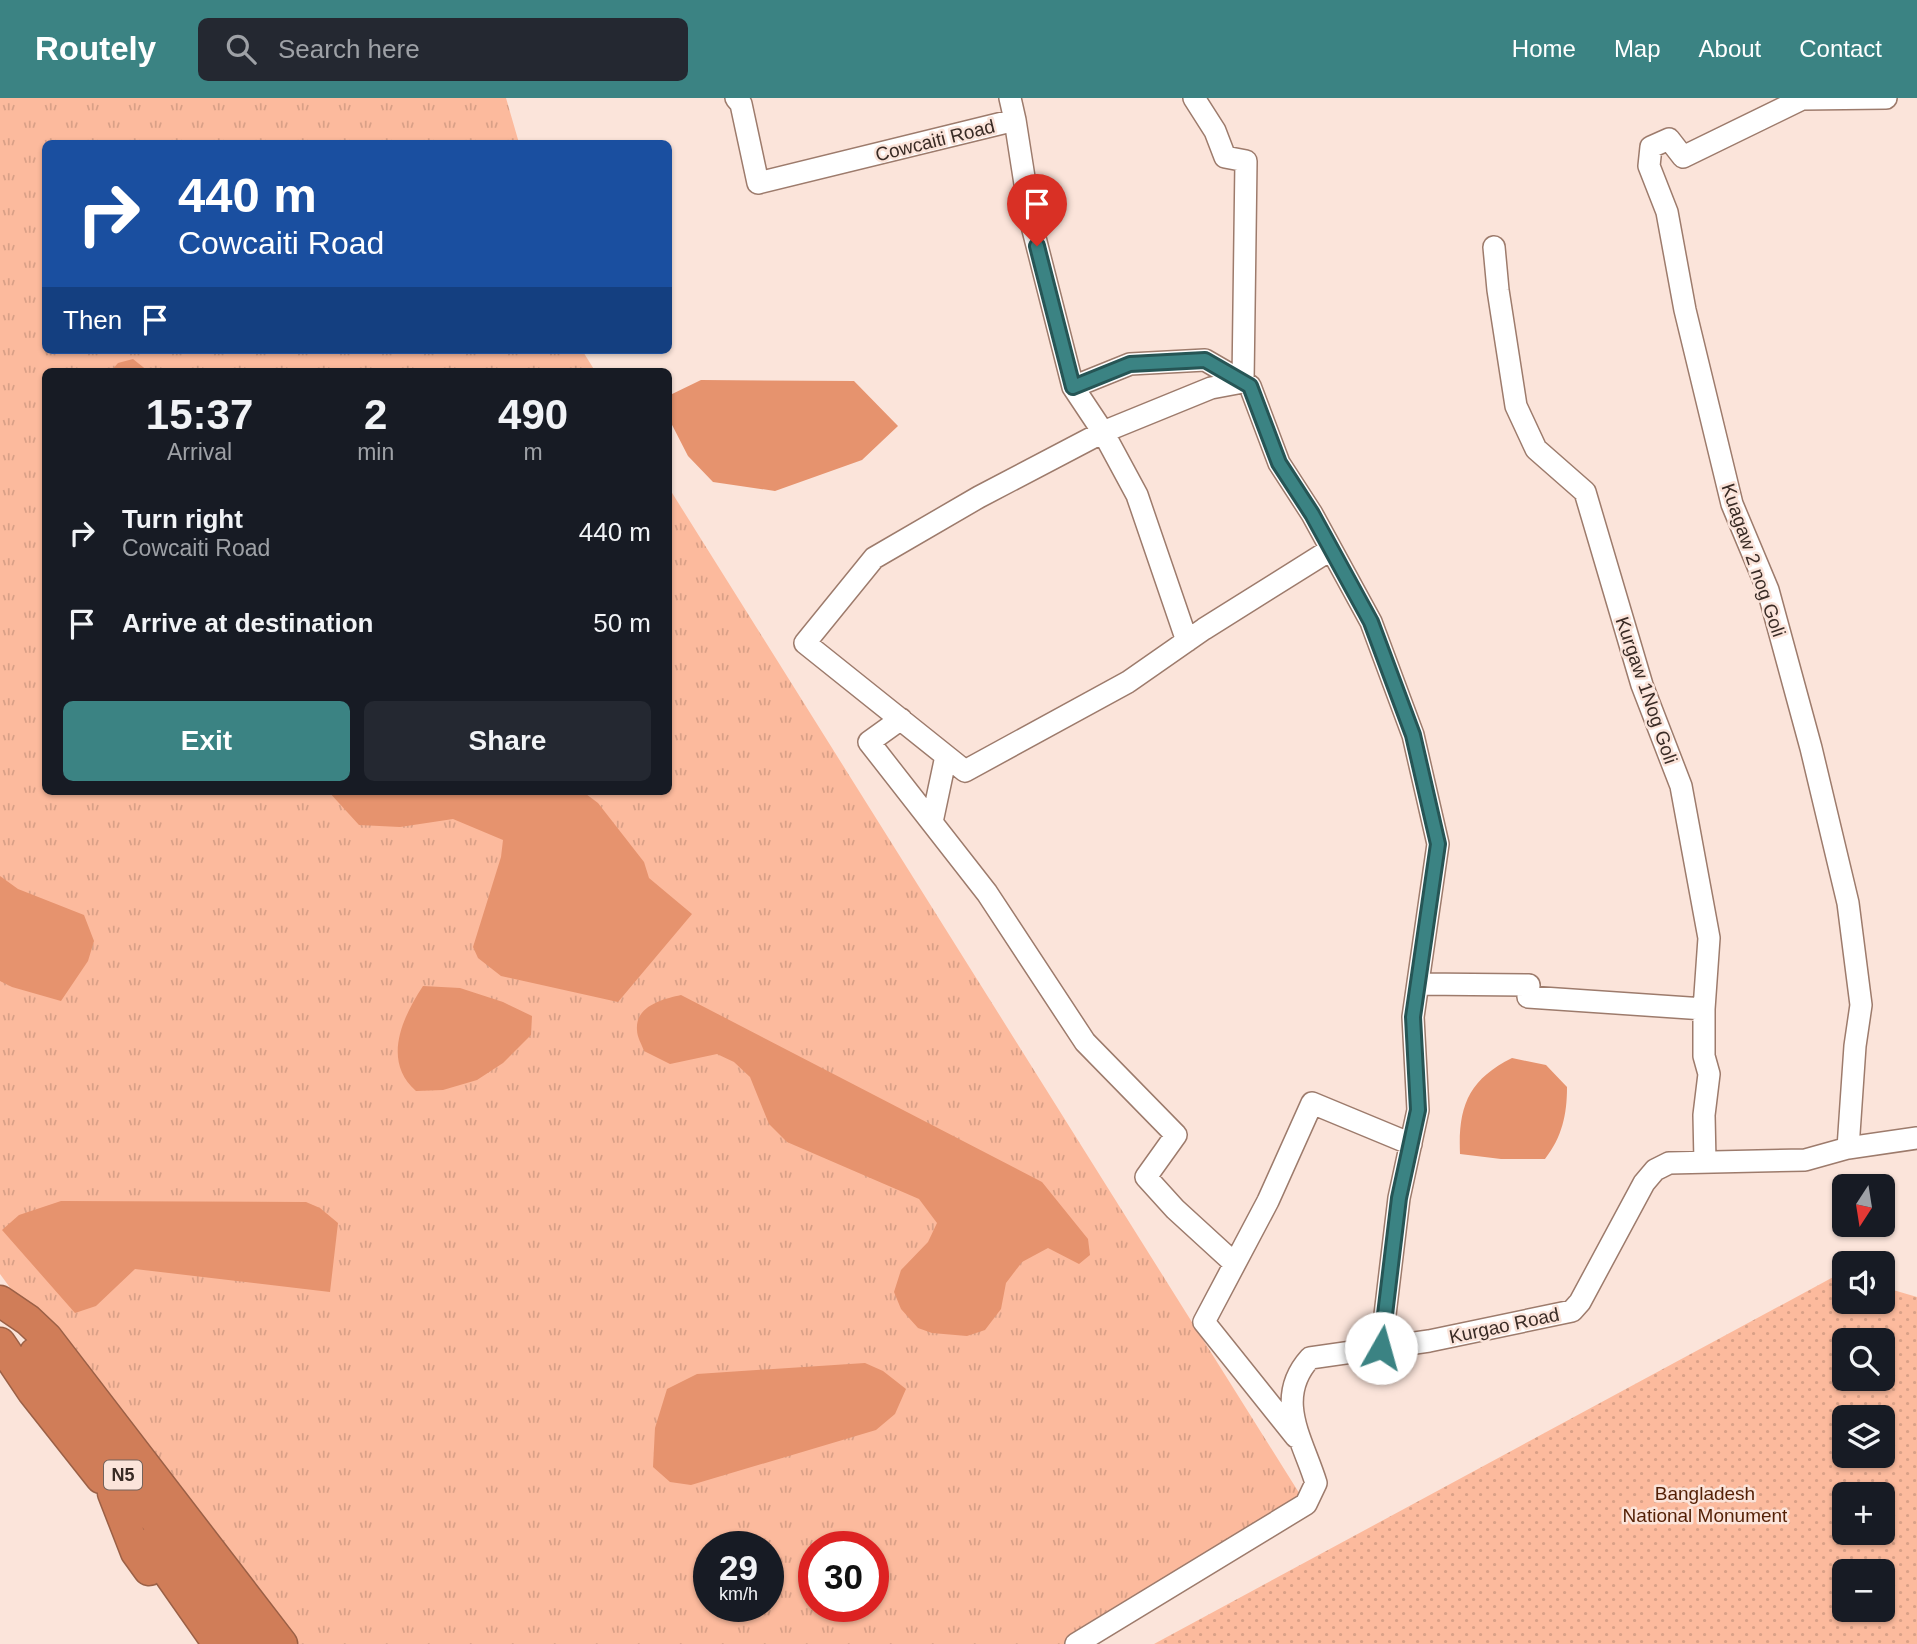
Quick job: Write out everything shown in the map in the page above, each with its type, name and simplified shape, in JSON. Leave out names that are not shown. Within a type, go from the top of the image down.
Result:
[{"type":"highway","name":"N5","points":[[0,1303],[248,1644]]},
{"type":"highway","points":[[0,1303],[29,1320],[47,1338],[282,1644]]},
{"type":"highway","name":"N5","points":[[0,1343],[33,1392],[113,1493],[218,1644]]},
{"type":"highway","points":[[113,1493],[136,1552],[203,1644]]},
{"type":"street","name":"Cowcaiti Road","points":[[736,98],[741,104],[758,183],[1015,120],[1031,222],[1073,387],[1103,432],[1137,495],[1187,641]]},
{"type":"street","points":[[1010,98],[1015,120]]},
{"type":"street","points":[[1195,98],[1215,131],[1226,157],[1246,161],[1243,382]]},
{"type":"street","name":"Kuagaw 2 nog Goli","points":[[1848,1148],[1861,1005],[1848,903],[1811,748],[1768,590],[1732,504],[1685,310],[1667,212],[1649,166],[1651,148],[1669,139],[1683,158],[1802,99],[1886,98]]},
{"type":"street","name":"Kurgaw 1Nog Goli","points":[[1494,247],[1497,290],[1516,405],[1536,449],[1585,492],[1642,685],[1681,786],[1709,938],[1704,1009],[1704,1056],[1709,1074],[1704,1115],[1705,1162]]},
{"type":"street","points":[[1073,387],[1130,364],[1205,360],[1250,386],[1279,463],[1312,514],[1371,622],[1413,735],[1438,844],[1413,1017],[1418,1110],[1399,1198],[1381,1348]]},
{"type":"street","points":[[1243,382],[1210,388],[1103,432],[979,497],[874,558],[805,643],[965,771],[1128,682],[1187,641],[1331,550]]},
{"type":"street","points":[[901,719],[869,742],[987,893],[1085,1042],[1176,1135],[1146,1177],[1175,1209],[1234,1263]]},
{"type":"street","points":[[932,822],[946,756]]},
{"type":"street","points":[[1418,984],[1529,985],[1528,997],[1704,1009]]},
{"type":"street","points":[[1298,1439],[1205,1322],[1268,1201],[1312,1103],[1410,1144]]},
{"type":"street","name":"Kurgao Road","points":[[1076,1644],[1306,1504],[1317,1483],[1308,1455],[1298,1439],[1293,1414],[1293,1388],[1298,1371],[1310,1358],[1429,1341],[1572,1311],[1580,1302],[1644,1183],[1655,1170],[1669,1163],[1805,1160],[1848,1148],[1917,1138]]},
{"type":"green space","points":[[0,98],[506,98],[518,140],[42,140],[42,354],[584,354],[593,368],[42,368],[42,795],[672,795],[672,493],[1306,1504],[1076,1644],[296,1644],[47,1338],[0,1274]]},
{"type":"green space","name":"Bangladesh National Monument","points":[[1832,1278],[1832,1314],[1895,1314],[1895,1291],[1917,1297],[1917,1644],[1154,1644]]},
{"type":"shaded area","points":[[133,359],[144,368],[114,368],[118,363]]},
{"type":"shaded area","points":[[701,380],[854,381],[898,426],[862,460],[775,491],[713,482],[688,456],[672,425],[672,394]]},
{"type":"shaded area","points":[[332,795],[587,795],[598,803],[644,862],[649,878],[692,914],[618,1002],[501,976],[478,958],[473,947],[501,857],[503,840],[453,819],[400,827],[359,825]]},
{"type":"shaded area","points":[[0,876],[18,889],[84,915],[94,941],[88,961],[61,1001],[0,981]]},
{"type":"shaded area","points":[[423,986],[460,988],[503,1002],[532,1016],[531,1035],[503,1063],[477,1080],[443,1090],[416,1091],[406,1079],[398,1053],[403,1025]]},
{"type":"shaded area","points":[[681,995],[1042,1182],[1088,1239],[1090,1255],[1079,1264],[1048,1248],[1022,1262],[1006,1283],[1001,1309],[985,1330],[967,1336],[932,1333],[918,1328],[901,1309],[894,1292],[901,1270],[928,1242],[937,1223],[919,1199],[787,1142],[769,1124],[750,1077],[734,1062],[717,1054],[670,1064],[644,1051],[637,1033],[640,1015],[652,1005]]},
{"type":"shaded area","points":[[1512,1058],[1546,1065],[1567,1087],[1565,1116],[1556,1142],[1545,1159],[1501,1159],[1460,1154],[1461,1122],[1469,1097],[1485,1076]]},
{"type":"shaded area","points":[[61,1201],[306,1202],[320,1208],[338,1223],[330,1292],[135,1269],[96,1306],[75,1313],[2,1230],[19,1215]]},
{"type":"shaded area","points":[[865,1363],[883,1371],[906,1389],[895,1414],[876,1430],[691,1485],[670,1482],[653,1467],[655,1428],[667,1389],[697,1374]]},
{"type":"route","points":[[1037,246],[1073,387],[1130,364],[1205,360],[1250,386],[1279,463],[1312,514],[1371,622],[1413,735],[1438,844],[1413,1017],[1418,1110],[1399,1198],[1381,1348]]}]
